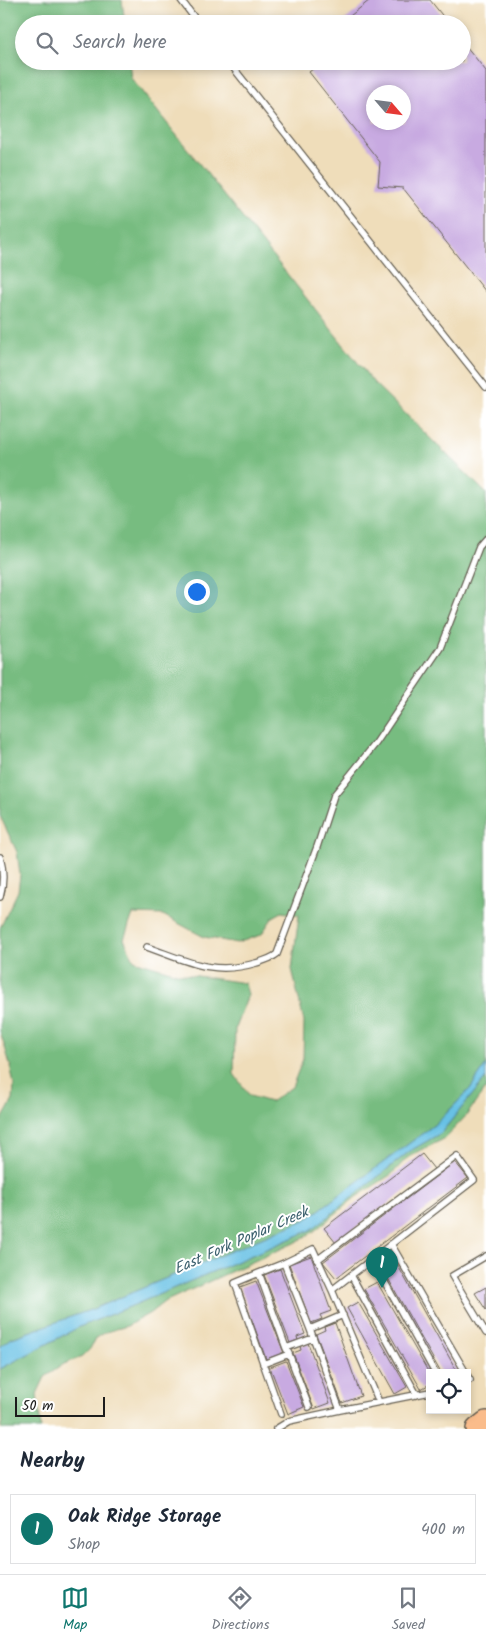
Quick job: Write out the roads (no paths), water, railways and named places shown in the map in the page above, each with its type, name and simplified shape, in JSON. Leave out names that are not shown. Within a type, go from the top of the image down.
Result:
[{"type":"highway","points":[[477,1429],[486,1422]]},
{"type":"lane","points":[[181,0],[192,15]]},
{"type":"lane","points":[[235,70],[486,387]]},
{"type":"lane","points":[[148,947],[197,965],[213,968],[252,964],[272,958],[277,954],[317,847],[334,795],[376,743],[440,648],[479,547],[486,538]]},
{"type":"lane","points":[[0,857],[4,886],[0,897]]},
{"type":"lane","points":[[317,1260],[457,1156],[474,1180],[332,1290]]},
{"type":"lane","points":[[391,1244],[464,1369]]},
{"type":"lane","points":[[281,1414],[235,1283],[313,1249],[379,1402]]},
{"type":"lane","points":[[486,1256],[452,1276],[486,1333]]},
{"type":"lane","points":[[372,1258],[433,1369]]},
{"type":"lane","points":[[284,1263],[340,1410]]},
{"type":"lane","points":[[259,1273],[309,1407]]},
{"type":"lane","points":[[351,1275],[417,1395]]},
{"type":"lane","points":[[310,1329],[342,1316]]},
{"type":"lane","points":[[263,1364],[313,1338]]},
{"type":"lane","points":[[276,1429],[289,1421],[426,1393]]},
{"type":"water","name":"East Fork Poplar Creek","points":[[486,1065],[486,1078],[441,1133],[410,1151],[311,1230],[79,1327],[0,1369],[0,1347],[12,1338],[93,1309],[307,1219],[438,1122],[470,1089]]},
{"type":"place","name":"Oak Ridge Storage","points":[[382,1288]]}]
